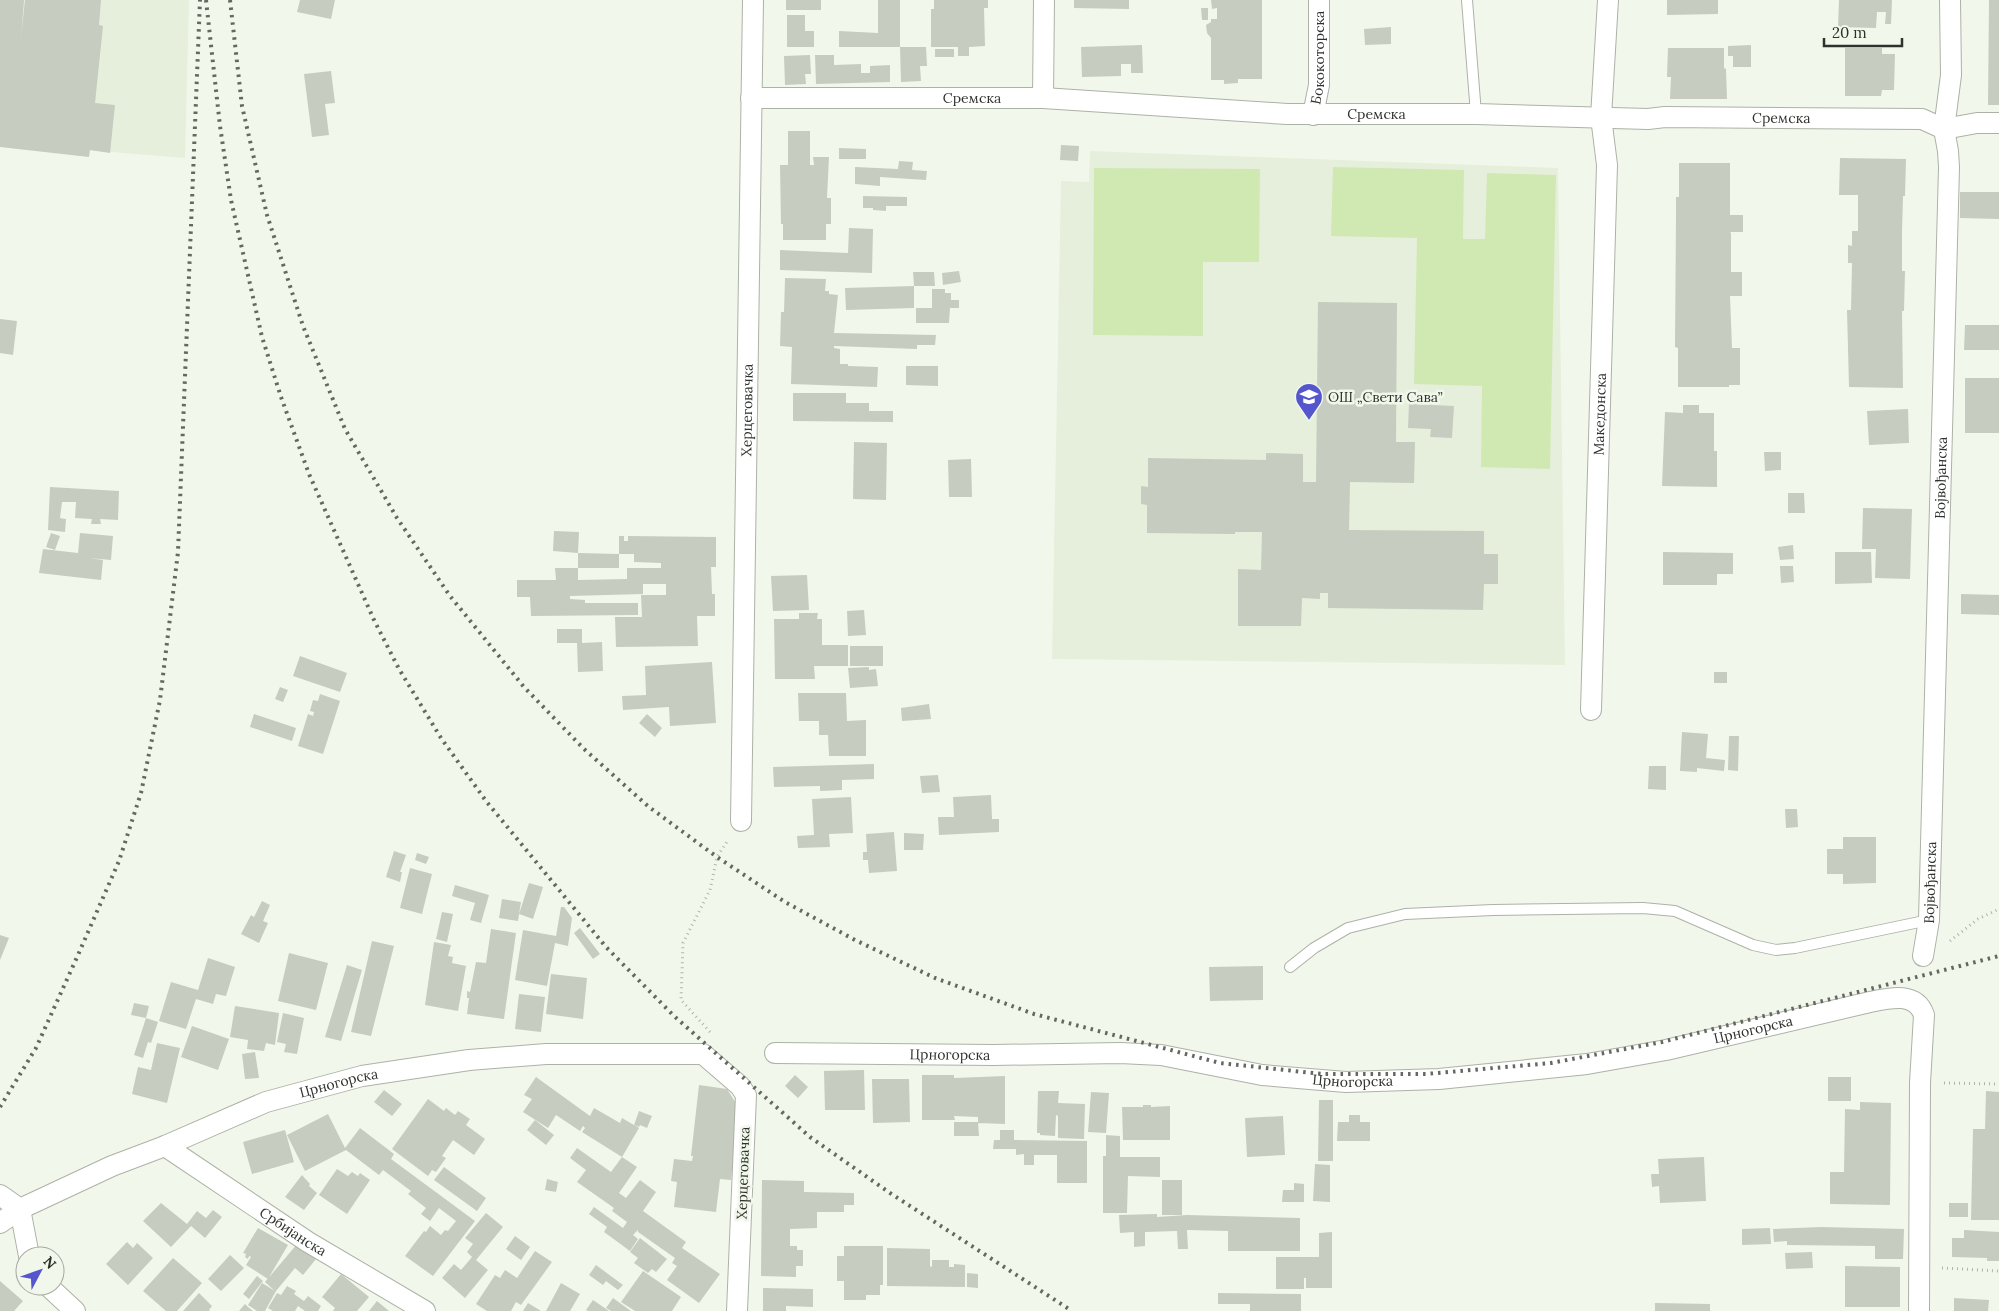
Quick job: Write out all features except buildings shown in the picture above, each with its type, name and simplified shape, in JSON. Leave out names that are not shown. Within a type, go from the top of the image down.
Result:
[{"type":"street","name":"Херцеговачка","points":[[742,821],[753,0]]},
{"type":"street","points":[[1044,0],[1044,98]]},
{"type":"street","name":"Бококоторска","points":[[1313,115],[1319,85],[1319,0]]},
{"type":"street","name":"Македонска","points":[[1590,710],[1607,164],[1601,117],[1608,0]]},
{"type":"street","name":"Војвођанска","points":[[1923,956],[1929,920],[1949,167],[1944,129],[1951,75],[1950,0]]},
{"type":"street","name":"Сремска","points":[[751,98],[1044,98],[1313,115],[1476,114],[1601,117],[1922,119],[1944,129]]},
{"type":"street","points":[[1944,129],[1976,123],[1999,123]]},
{"type":"street","name":"Црногорска","points":[[775,1053],[994,1055],[1120,1053],[1161,1056],[1262,1075],[1346,1082],[1439,1079],[1579,1065],[1666,1050],[1893,997],[1912,1001],[1921,1008],[1924,1015],[1920,1083]]},
{"type":"street","name":"Црногорска","points":[[0,1223],[20,1209],[112,1166],[165,1146],[266,1102],[362,1076],[469,1060],[546,1054],[703,1054]]},
{"type":"street","name":"Херцеговачка","points":[[703,1054],[740,1086],[746,1095],[737,1311]]},
{"type":"street","points":[[1918,1311],[1920,1083]]},
{"type":"street","name":"Србијанска","points":[[165,1146],[308,1242],[425,1311]]},
{"type":"street","points":[[0,1195],[20,1209],[27,1246]]},
{"type":"street","points":[[59,1296],[75,1311]]},
{"type":"lane","points":[[1467,0],[1476,114]]},
{"type":"lane","points":[[1290,967],[1314,948],[1348,928],[1405,914],[1608,908],[1675,911],[1753,945],[1776,950],[1795,948],[1929,920]]},
{"type":"path","points":[[712,1034],[681,1000],[683,943],[710,890],[717,857],[742,821]]},
{"type":"path","points":[[1923,956],[1947,943],[1978,919],[1999,909]]},
{"type":"path","points":[[1920,1083],[1999,1084]]},
{"type":"path","points":[[1919,1268],[1999,1271]]},
{"type":"shaded area","points":[[0,0],[189,0],[185,158],[0,143]]},
{"type":"shaded area","name":"ОШ „Свети Сава”","points":[[1090,151],[1558,168],[1565,665],[1052,659],[1061,181],[1089,182]]},
{"type":"green space","points":[[1333,167],[1464,170],[1463,239],[1485,239],[1487,173],[1556,175],[1550,469],[1481,467],[1482,386],[1414,384],[1417,238],[1331,236]]},
{"type":"green space","points":[[1094,168],[1260,169],[1259,262],[1203,262],[1203,336],[1093,335]]},
{"type":"railway","points":[[0,1107],[36,1048],[119,861],[141,793],[160,700],[178,552],[200,0]]},
{"type":"railway","points":[[206,0],[220,126],[231,200],[262,337],[281,397],[309,474],[374,620],[399,669],[441,738],[486,801],[606,947],[674,1016],[810,1137],[890,1193],[1072,1311]]},
{"type":"railway","points":[[230,0],[242,106],[267,215],[303,326],[345,429],[397,518],[450,596],[524,687],[584,749],[649,807],[717,857],[785,902],[855,940],[935,978],[1034,1014],[1220,1063],[1322,1074],[1426,1074],[1551,1063],[1662,1042],[1999,956]]},
{"type":"place","name":"ОШ „Свети Сава”","points":[[1309,421]]}]
